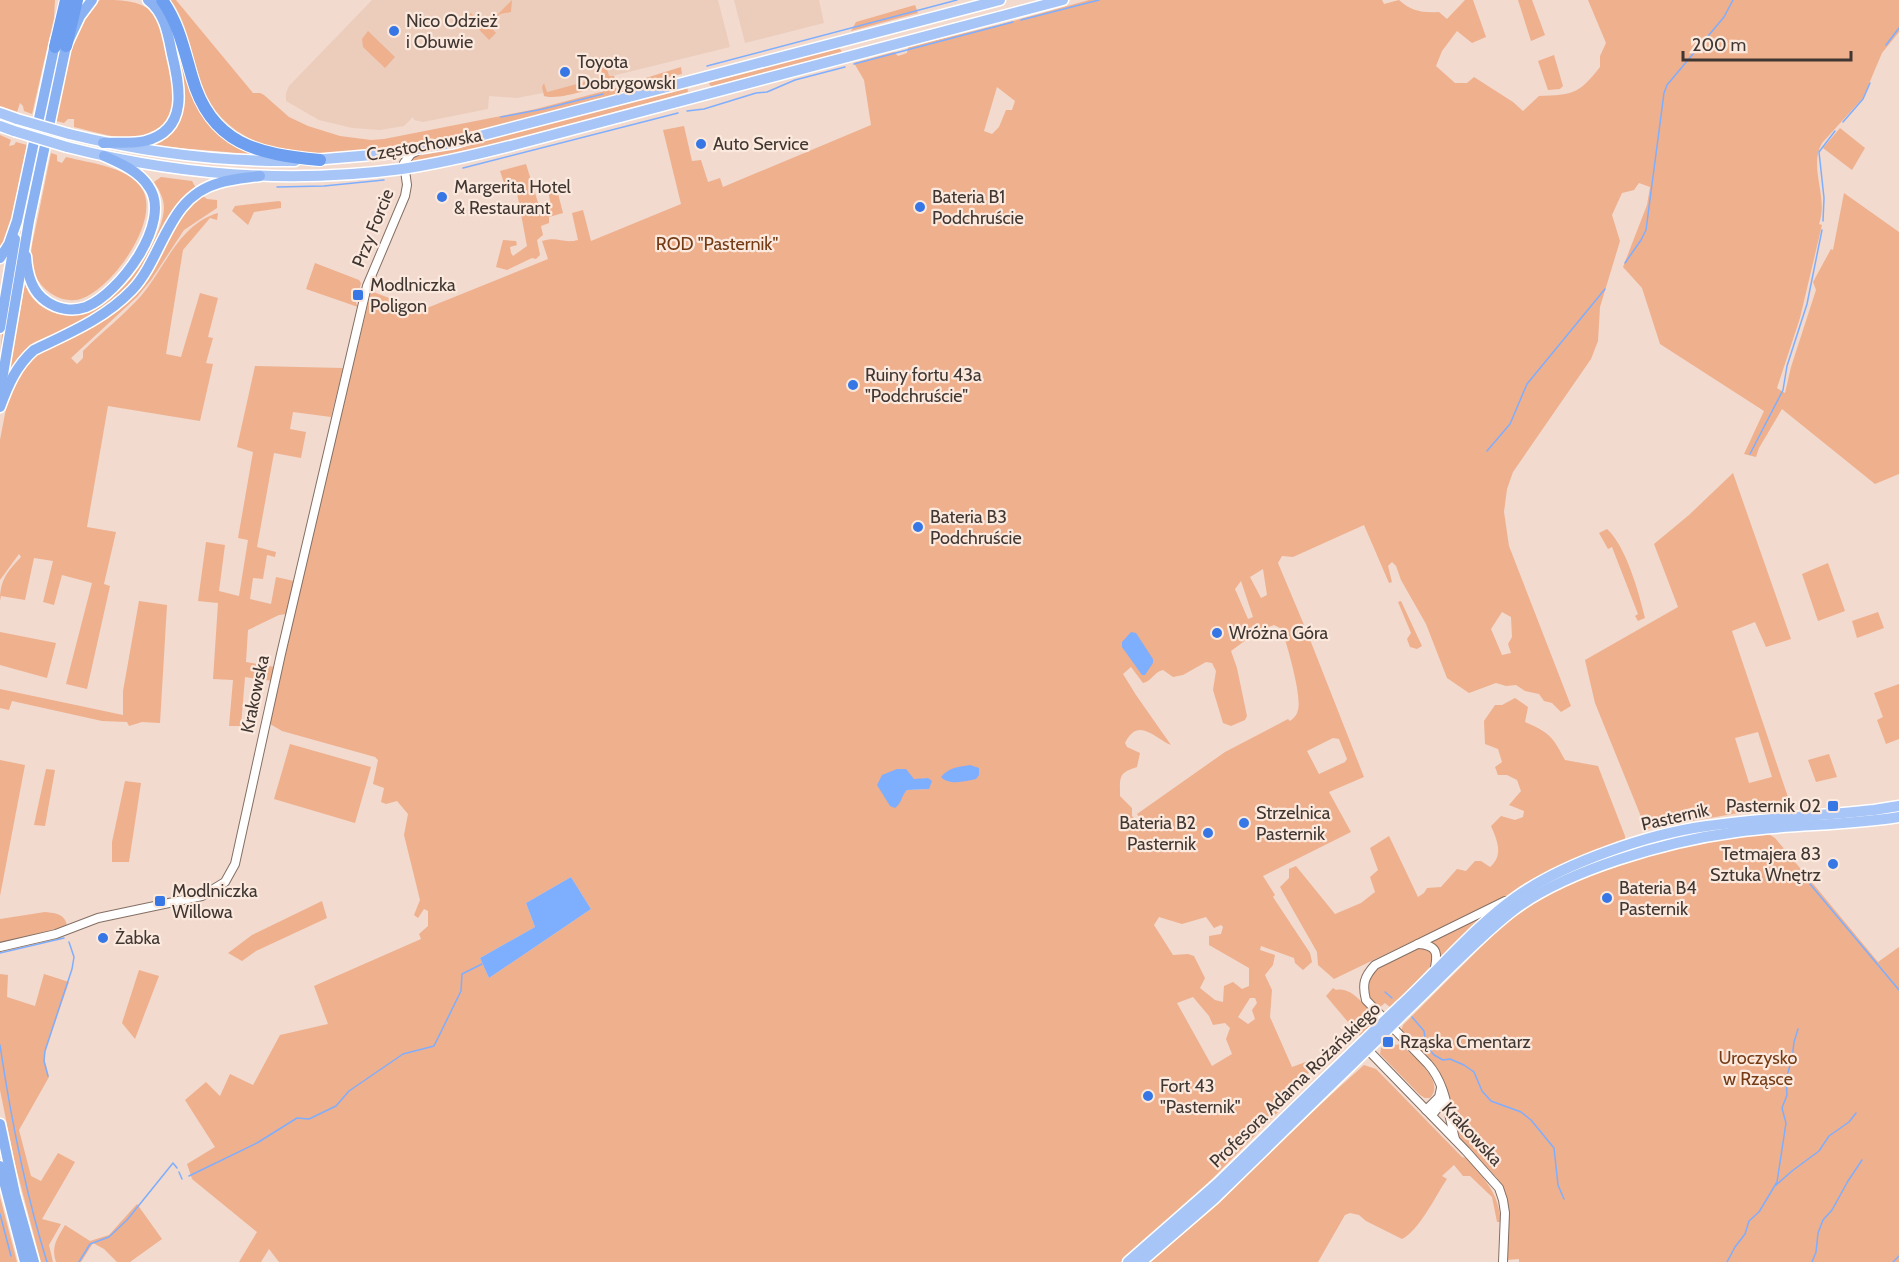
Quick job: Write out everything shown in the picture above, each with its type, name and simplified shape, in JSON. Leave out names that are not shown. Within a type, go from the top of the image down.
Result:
[{"type":"highway","points":[[59,0],[60,46]]},
{"type":"highway","points":[[0,392],[66,0]]},
{"type":"highway","points":[[0,258],[15,229],[60,46],[77,0]]},
{"type":"highway","points":[[60,46],[92,0]]},
{"type":"highway","points":[[103,142],[133,142],[151,139],[166,128],[177,112],[179,88],[167,30],[160,12],[148,0]]},
{"type":"highway","points":[[162,0],[180,33],[199,98],[221,128],[236,140],[255,150],[286,157],[320,160]]},
{"type":"highway","points":[[29,221],[26,255],[28,271],[33,288],[42,298],[63,309],[77,309],[94,302],[107,293],[127,272],[139,254],[153,226],[156,208],[153,192],[143,179],[128,168],[104,156]]},
{"type":"highway","points":[[0,407],[12,376],[34,350],[98,318],[132,290],[157,252],[176,214],[188,199],[201,190],[219,183],[260,176]]},
{"type":"highway","points":[[0,328],[23,197]]},
{"type":"highway","points":[[0,1124],[15,1194],[34,1262]]},
{"type":"highway","points":[[0,1166],[25,1262]]},
{"type":"main road","name":"Częstochowska","points":[[0,113],[103,142],[156,152],[208,158],[268,161],[320,160],[421,149],[481,136],[1000,0]]},
{"type":"main road","points":[[1013,0],[1016,13]]},
{"type":"main road","name":"Częstochowska","points":[[0,126],[66,147],[185,171],[260,176],[333,175],[403,168],[556,134],[1063,0]]},
{"type":"main road","name":"Pasternik","points":[[1487,928],[1560,883],[1654,843],[1705,826],[1899,806]]},
{"type":"main road","name":"Pasternik","points":[[1487,928],[1517,897],[1553,874],[1591,858],[1654,843],[1737,831],[1864,822],[1899,817]]},
{"type":"main road","name":"Profesora Adama Rożańskiego","points":[[1402,1009],[1433,975],[1487,928]]},
{"type":"main road","name":"Profesora Adama Rożańskiego","points":[[1128,1262],[1218,1183],[1487,928]]},
{"type":"main road","name":"Profesora Adama Rożańskiego","points":[[1141,1262],[1214,1199],[1368,1050],[1379,1032]]},
{"type":"street","name":"Przy Forcie","points":[[368,282],[405,196],[404,163],[409,156],[421,149]]},
{"type":"street","name":"Przy Forcie","points":[[406,185],[415,171],[429,164]]},
{"type":"street","name":"Krakowska","points":[[0,947],[56,934],[98,918],[202,896],[218,888],[229,877],[235,864],[280,654],[368,282]]},
{"type":"street","points":[[1455,1139],[1441,1087],[1431,1067],[1366,1000],[1363,989],[1366,974],[1375,965],[1517,897]]},
{"type":"street","points":[[1418,944],[1428,945],[1435,951],[1433,975]]},
{"type":"street","name":"Krakowska","points":[[1368,1050],[1494,1181],[1502,1195],[1505,1213],[1503,1262]]},
{"type":"street","points":[[1429,1113],[1441,1087]]},
{"type":"street","points":[[1429,1113],[1445,1099]]},
{"type":"shaded area","points":[[372,0],[718,0],[730,47],[543,93],[517,98],[489,96],[488,109],[423,122],[414,120],[413,117],[404,126],[380,130],[352,128],[319,120],[286,101],[289,86]]},
{"type":"shaded area","points":[[734,0],[819,0],[824,23],[745,43]]},
{"type":"green space","points":[[0,0],[55,0],[54,18],[32,114],[24,111],[20,103],[17,112],[0,106]]},
{"type":"green space","points":[[70,0],[0,370],[9,290],[36,151]]},
{"type":"green space","points":[[100,0],[118,0],[139,4],[159,17],[171,62],[174,96],[172,111],[165,123],[144,137],[105,135],[74,127],[74,119],[68,119],[64,123],[56,121],[75,39],[90,10]]},
{"type":"green space","points":[[154,0],[158,0],[169,20],[187,79],[199,108],[217,131],[231,143],[250,154],[155,146],[155,142],[183,100]]},
{"type":"green space","points":[[171,0],[176,0],[253,93],[264,95],[289,117],[308,126],[340,136],[371,140],[384,139],[536,109],[616,88],[621,91],[630,89],[620,95],[427,142],[330,154],[287,151],[262,144],[240,133],[221,117],[211,104],[204,90],[185,28]]},
{"type":"green space","points":[[512,0],[511,12],[500,14],[489,25],[496,33],[489,40],[467,17],[471,13],[485,27]]},
{"type":"green space","name":"ROD \"Pasternik\"","points":[[1089,0],[1382,0],[1384,4],[1399,0],[1417,10],[1439,12],[1447,19],[1465,0],[1473,0],[1486,37],[1472,43],[1457,31],[1442,51],[1436,66],[1455,83],[1467,83],[1474,77],[1523,111],[1539,96],[1568,94],[1580,88],[1600,67],[1600,56],[1606,43],[1588,0],[1899,0],[1899,32],[1882,53],[1863,98],[1822,143],[1818,152],[1822,204],[1819,224],[1822,225],[1800,318],[1777,388],[1785,393],[1816,290],[1813,282],[1831,249],[1833,250],[1844,193],[1899,232],[1899,474],[1875,484],[1782,409],[1756,457],[1744,454],[1764,411],[1660,344],[1642,288],[1623,267],[1647,205],[1650,187],[1639,183],[1634,190],[1622,193],[1612,215],[1620,241],[1600,307],[1598,341],[1591,359],[1513,472],[1507,489],[1504,512],[1509,546],[1571,706],[1561,712],[1552,703],[1544,701],[1539,694],[1525,691],[1516,685],[1506,686],[1496,683],[1469,693],[1447,678],[1426,624],[1401,580],[1396,566],[1392,562],[1388,566],[1392,582],[1389,583],[1364,525],[1293,557],[1282,556],[1278,563],[1364,777],[1329,792],[1351,832],[1263,876],[1275,895],[1273,897],[1310,953],[1312,962],[1303,970],[1295,963],[1294,958],[1261,946],[1260,950],[1275,955],[1273,965],[1265,975],[1272,990],[1270,1017],[1292,1067],[1311,1060],[1316,1066],[1299,1082],[1298,1092],[1211,1180],[1121,1262],[279,1262],[269,1249],[261,1262],[239,1262],[257,1232],[192,1179],[187,1164],[215,1147],[185,1100],[206,1082],[220,1096],[230,1074],[253,1085],[280,1035],[328,1024],[314,986],[421,939],[419,934],[428,926],[428,911],[424,909],[418,918],[414,915],[420,900],[404,835],[408,814],[397,801],[386,804],[381,802],[384,788],[373,784],[378,760],[375,757],[282,731],[270,724],[371,291],[425,312],[427,308],[548,259],[542,241],[578,240],[572,213],[583,210],[591,241],[681,204],[663,130],[684,126],[692,161],[701,160],[708,182],[720,178],[723,187],[871,125],[864,80],[854,63],[894,52],[898,56],[907,53],[908,47]],"holes":[[[997,87],[1015,101],[1012,110],[1006,110],[999,127],[992,134],[984,131]],[[1263,569],[1267,595],[1261,598],[1250,577]],[[1241,581],[1253,617],[1248,619],[1235,589]],[[1502,612],[1511,617],[1512,637],[1508,644],[1511,653],[1502,655],[1491,629]],[[1274,625],[1282,629],[1296,682],[1299,703],[1297,713],[1290,721],[1288,719],[1225,752],[1137,814],[1146,827],[1144,828],[1132,816],[1132,808],[1120,796],[1121,777],[1126,771],[1137,767],[1140,753],[1127,747],[1125,743],[1130,735],[1141,730],[1171,745],[1123,674],[1131,667],[1143,683],[1163,670],[1173,677],[1183,675],[1206,662],[1212,663],[1216,671],[1213,690],[1223,723],[1231,726],[1245,720],[1247,716],[1231,651],[1258,631]],[[1333,738],[1339,739],[1347,759],[1319,774],[1307,751]],[[910,777],[914,780],[928,778],[929,789],[907,790],[903,794]],[[571,877],[591,909],[489,978],[480,958],[535,927],[526,903]],[[1159,917],[1182,924],[1206,917],[1214,928],[1221,925],[1223,927],[1221,934],[1209,936],[1209,945],[1249,968],[1249,986],[1242,989],[1233,982],[1224,986],[1223,1002],[1215,1000],[1200,988],[1205,978],[1194,956],[1173,955],[1154,925]],[[1193,997],[1209,1016],[1213,1025],[1225,1023],[1230,1028],[1226,1039],[1232,1054],[1212,1066],[1177,1003]],[[1250,998],[1255,998],[1257,1003],[1252,1010],[1255,1019],[1248,1024],[1238,1017]]]},
{"type":"green space","points":[[1518,0],[1532,0],[1545,35],[1531,41]]},
{"type":"green space","points":[[915,5],[918,13],[851,31],[856,22]]},
{"type":"green space","points":[[368,31],[395,57],[385,68],[363,47],[362,39]]},
{"type":"green space","points":[[839,47],[843,54],[713,88],[709,84],[710,81]]},
{"type":"green space","points":[[1554,55],[1563,86],[1560,89],[1548,90],[1538,61]]},
{"type":"green space","points":[[603,56],[609,76],[614,76],[616,81],[569,95],[544,96],[542,87],[544,83],[547,92],[603,77],[599,58]]},
{"type":"green space","points":[[681,67],[682,74],[623,89],[617,87]]},
{"type":"green space","points":[[687,86],[688,92],[614,112],[588,122],[475,151],[410,163],[410,160],[416,156],[458,149],[486,139]]},
{"type":"green space","points":[[1840,128],[1865,148],[1852,170],[1823,148]]},
{"type":"green space","points":[[0,135],[11,140],[9,146],[16,142],[27,145],[10,227],[0,253]]},
{"type":"green space","points":[[51,153],[57,155],[57,161],[62,163],[66,157],[118,170],[135,180],[141,187],[146,200],[145,216],[132,250],[108,280],[95,291],[74,300],[65,300],[49,292],[38,281],[32,262],[32,243]]},
{"type":"green space","points":[[526,164],[540,209],[551,206],[547,185],[555,182],[563,213],[549,217],[549,223],[541,226],[543,235],[537,240],[540,255],[536,259],[532,258],[507,270],[496,267],[503,240],[516,241],[517,245],[510,247],[513,256],[527,246],[517,193],[507,192],[500,171]]},
{"type":"green space","points":[[161,177],[192,181],[196,188],[177,206],[137,277],[120,296],[86,321],[35,344],[18,359],[9,373],[25,283],[35,300],[52,312],[79,315],[100,307],[113,296],[137,268],[156,236],[164,208],[162,197],[154,182]]},
{"type":"green space","points":[[200,194],[207,199],[217,200],[217,208],[184,230],[137,297],[71,358],[77,364],[83,358],[83,351],[141,296],[183,237],[204,219],[218,213],[217,220],[210,218],[183,250],[166,354],[181,357],[200,293],[218,298],[208,337],[213,338],[206,363],[213,364],[200,421],[108,406],[87,527],[116,532],[104,584],[110,586],[87,689],[66,684],[92,583],[62,575],[54,605],[43,602],[53,561],[34,558],[25,600],[1,596],[0,601],[1,587],[5,577],[21,557],[19,554],[0,580],[0,440],[10,388],[29,359],[120,305],[177,217]]},
{"type":"green space","points":[[279,201],[281,208],[254,212],[248,225],[232,211],[235,206]]},
{"type":"green space","points":[[315,263],[359,280],[361,283],[356,303],[358,307],[306,289]]},
{"type":"green space","points":[[255,366],[343,368],[331,417],[293,412],[290,429],[306,432],[301,458],[274,453],[257,547],[276,552],[275,557],[267,555],[263,579],[253,578],[250,599],[271,604],[276,577],[294,581],[286,614],[248,630],[246,662],[275,667],[272,681],[245,677],[241,726],[229,726],[233,680],[213,679],[218,603],[198,601],[206,542],[225,545],[219,591],[239,596],[248,540],[238,538],[253,452],[237,447]]},
{"type":"green space","points":[[1733,473],[1791,639],[1766,647],[1755,622],[1732,631],[1792,809],[1750,811],[1646,829],[1595,703],[1585,660],[1678,607],[1654,544],[1689,515]],"holes":[[[1758,732],[1772,777],[1749,783],[1735,738]]]},
{"type":"green space","points":[[1607,529],[1626,558],[1635,583],[1645,618],[1638,621],[1635,616],[1638,614],[1612,547],[1608,549],[1599,533]]},
{"type":"green space","points":[[1828,563],[1845,611],[1818,621],[1802,574]]},
{"type":"green space","points":[[139,601],[167,605],[160,723],[142,722],[129,726],[127,722],[102,721],[12,701],[9,710],[0,708],[0,689],[123,715],[123,691]]},
{"type":"green space","points":[[1401,601],[1422,646],[1417,649],[1410,647],[1407,639],[1411,633],[1398,602]]},
{"type":"green space","points":[[1878,612],[1884,628],[1857,638],[1852,621]]},
{"type":"green space","points":[[0,632],[56,643],[47,678],[0,665]]},
{"type":"green space","points":[[1899,684],[1899,739],[1886,744],[1877,720],[1883,717],[1874,693]]},
{"type":"green space","points":[[1515,698],[1528,707],[1525,722],[1550,736],[1565,760],[1598,766],[1625,840],[1557,868],[1508,895],[1334,979],[1318,965],[1317,952],[1280,887],[1289,878],[1289,869],[1296,866],[1335,914],[1361,903],[1375,892],[1370,877],[1378,870],[1370,848],[1389,836],[1418,897],[1427,888],[1441,887],[1457,869],[1466,871],[1475,861],[1481,861],[1490,867],[1497,858],[1498,852],[1491,826],[1501,816],[1515,820],[1523,817],[1524,811],[1509,805],[1521,791],[1517,780],[1507,775],[1498,775],[1495,767],[1502,762],[1498,749],[1485,744],[1484,721],[1495,705],[1502,705]]},
{"type":"green space","points":[[290,744],[371,767],[355,823],[274,799]]},
{"type":"green space","points":[[1829,754],[1837,777],[1816,782],[1808,760]]},
{"type":"green space","points":[[0,760],[25,765],[0,896]]},
{"type":"green space","points":[[46,769],[55,770],[45,826],[34,825]]},
{"type":"green space","points":[[125,781],[141,783],[129,862],[112,862],[112,842]]},
{"type":"green space","name":"Uroczysko w Rząsce","points":[[1767,833],[1775,838],[1878,962],[1899,947],[1899,1262],[1519,1262],[1519,1259],[1507,1260],[1509,1215],[1505,1193],[1497,1178],[1459,1138],[1439,1071],[1401,1031],[1403,1025],[1500,928],[1521,911],[1550,894],[1584,878],[1658,853],[1731,835]]},
{"type":"green space","points":[[322,901],[327,918],[256,951],[242,961],[228,953],[252,935]]},
{"type":"green space","points":[[45,912],[62,917],[67,926],[0,943],[0,919]]},
{"type":"green space","points":[[1491,912],[1441,961],[1430,942]]},
{"type":"green space","points":[[1421,947],[1430,950],[1434,957],[1431,966],[1391,1008],[1385,1003],[1379,1008],[1368,993],[1371,977],[1386,964]]},
{"type":"green space","points":[[139,970],[159,976],[135,1039],[122,1023]]},
{"type":"green space","points":[[0,974],[8,975],[7,997],[35,1006],[44,974],[69,982],[45,1051],[49,1077],[19,1130],[31,1176],[41,1181],[58,1153],[75,1162],[42,1219],[61,1224],[49,1245],[53,1262],[41,1262],[15,1164],[0,1090]]},
{"type":"green space","points":[[1333,988],[1348,991],[1364,1004],[1377,1020],[1362,1037],[1326,996]]},
{"type":"green space","points":[[1389,1039],[1396,1045],[1400,1044],[1426,1069],[1434,1084],[1434,1091],[1430,1098],[1420,1095],[1380,1054],[1381,1048]]},
{"type":"green space","points":[[1364,1065],[1376,1069],[1462,1157],[1466,1158],[1494,1194],[1501,1222],[1497,1222],[1492,1197],[1470,1176],[1463,1176],[1454,1165],[1442,1176],[1447,1179],[1421,1221],[1402,1239],[1366,1221],[1359,1215],[1350,1213],[1345,1215],[1318,1262],[1150,1262],[1205,1214]]},
{"type":"green space","points":[[0,1197],[17,1262],[0,1262]]},
{"type":"green space","points":[[137,1204],[162,1239],[130,1262],[117,1262],[104,1249],[93,1243],[81,1262],[56,1262],[55,1247],[65,1225],[90,1241],[109,1235]]},
{"type":"water","points":[[1131,632],[1136,633],[1153,659],[1145,675],[1142,675],[1122,647],[1122,642]]},
{"type":"water","points":[[970,765],[979,768],[979,775],[976,779],[953,782],[941,777],[951,769]]},
{"type":"water","points":[[897,769],[906,769],[914,779],[928,778],[932,781],[929,789],[907,790],[895,808],[890,806],[877,785],[882,775]]},
{"type":"water","points":[[571,877],[591,909],[489,978],[480,958],[535,927],[526,903]]},
{"type":"waterway","points":[[707,66],[957,0]]},
{"type":"waterway","points":[[1021,20],[1099,0]]},
{"type":"waterway","points":[[1625,263],[1646,230],[1664,93],[1667,85],[1724,17],[1733,0]]},
{"type":"waterway","points":[[854,64],[1013,22]]},
{"type":"waterway","points":[[1886,45],[1899,28]]},
{"type":"waterway","points":[[687,111],[704,109],[756,93],[767,92],[795,80],[845,67]]},
{"type":"waterway","points":[[1843,122],[1863,99],[1870,83]]},
{"type":"waterway","points":[[501,117],[603,94]]},
{"type":"waterway","points":[[463,168],[678,113]]},
{"type":"waterway","points":[[1823,221],[1824,198],[1819,152],[1835,131]]},
{"type":"waterway","points":[[277,187],[324,186],[384,180]]},
{"type":"waterway","points":[[1750,454],[1783,390],[1787,366],[1807,304],[1822,230]]},
{"type":"waterway","points":[[1487,451],[1510,424],[1527,384],[1605,289]]},
{"type":"waterway","points":[[1810,884],[1899,990]]},
{"type":"waterway","points":[[0,953],[64,938]]},
{"type":"waterway","points":[[48,1076],[44,1061],[45,1051],[74,957],[69,942]]},
{"type":"waterway","points":[[189,1176],[257,1143],[297,1118],[309,1119],[336,1106],[349,1091],[403,1054],[434,1046],[461,991],[462,974],[482,964]]},
{"type":"waterway","points":[[1385,992],[1392,998]]},
{"type":"waterway","points":[[1412,1017],[1424,1031],[1426,1045],[1434,1055],[1443,1060],[1450,1059],[1464,1065],[1474,1072],[1482,1091],[1491,1101],[1521,1112],[1531,1120],[1554,1148],[1558,1185],[1564,1199]]},
{"type":"waterway","points":[[1727,1262],[1745,1234],[1749,1221],[1759,1212],[1777,1182],[1786,1123],[1782,1108],[1787,1095],[1786,1079],[1798,1029]]},
{"type":"waterway","points":[[0,1045],[19,1155],[47,1262]]},
{"type":"waterway","points":[[1776,1185],[1819,1151],[1829,1136],[1849,1122],[1856,1113]]},
{"type":"waterway","points":[[1812,1262],[1823,1220],[1832,1210],[1862,1160]]},
{"type":"waterway","points":[[79,1262],[90,1244],[109,1237],[127,1220],[173,1163],[177,1168]]},
{"type":"waterway","points":[[179,1172],[182,1179]]},
{"type":"waterway","points":[[0,1214],[11,1256]]},
{"type":"waterway","points":[[1893,1262],[1899,1256]]},
{"type":"place","name":"Nico Odzież i Obuwie","points":[[394,31]]},
{"type":"place","name":"Toyota Dobrygowski","points":[[565,72]]},
{"type":"place","name":"Auto Service","points":[[701,144]]},
{"type":"place","name":"Margerita Hotel & Restaurant","points":[[442,197]]},
{"type":"place","name":"Bateria B1 Podchruście","points":[[920,207]]},
{"type":"place","name":"Modlniczka Poligon","points":[[358,295]]},
{"type":"place","name":"Ruiny fortu 43a \"Podchruście\"","points":[[853,385]]},
{"type":"place","name":"Bateria B3 Podchruście","points":[[918,527]]},
{"type":"place","name":"Wróżna Góra","points":[[1217,633]]},
{"type":"place","name":"Pasternik 02","points":[[1833,806]]},
{"type":"place","name":"Strzelnica Pasternik","points":[[1244,823]]},
{"type":"place","name":"Bateria B2 Pasternik","points":[[1208,833]]},
{"type":"place","name":"Tetmajera 83 Sztuka Wnętrz","points":[[1833,864]]},
{"type":"place","name":"Bateria B4 Pasternik","points":[[1607,898]]},
{"type":"place","name":"Modlniczka Willowa","points":[[160,901]]},
{"type":"place","name":"Żabka","points":[[103,938]]},
{"type":"place","name":"Rząska Cmentarz","points":[[1388,1042]]},
{"type":"place","name":"Fort 43 \"Pasternik\"","points":[[1148,1096]]}]
